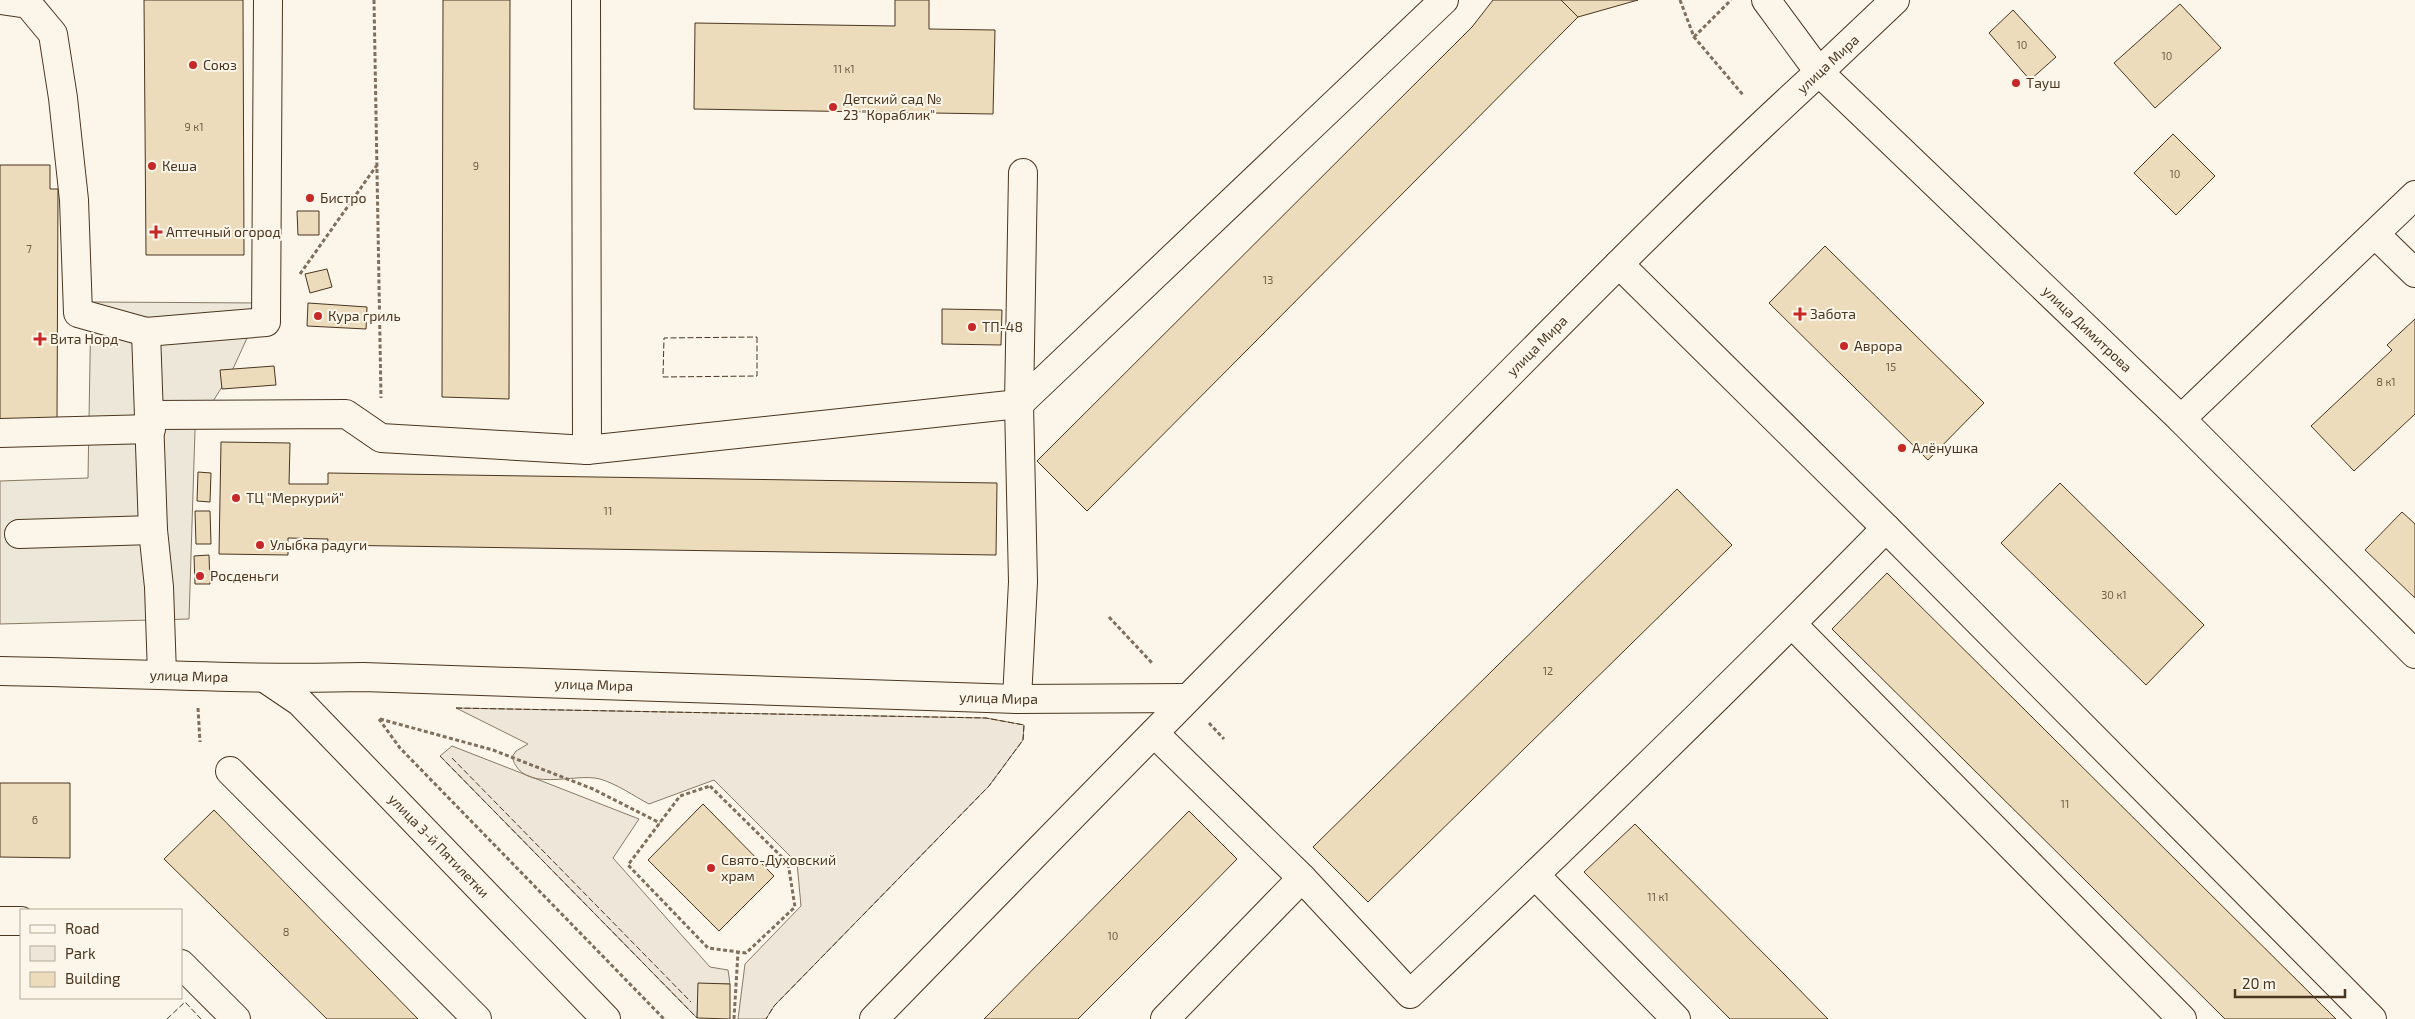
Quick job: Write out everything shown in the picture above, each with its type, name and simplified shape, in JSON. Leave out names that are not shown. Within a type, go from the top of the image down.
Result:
[{"type":"main road","points":[[1,0],[28,4],[53,34],[63,98],[74,200],[78,313],[146,332],[266,322],[268,0]]},
{"type":"main road","points":[[586,0],[587,450]]},
{"type":"main road","points":[[0,433],[150,422],[346,414],[381,438],[587,450],[1019,404],[1444,0]]},
{"type":"main road","name":"улица Димитрова","points":[[1766,0],[1819,72],[2181,419],[2415,654]]},
{"type":"main road","name":"улица Мира","points":[[874,1019],[1186,698],[1619,264],[1766,121],[1895,0]]},
{"type":"main road","points":[[1017,699],[1023,582],[1019,404],[1022,173]]},
{"type":"main road","points":[[2181,419],[2415,195]]},
{"type":"main road","points":[[2375,234],[2415,273]]},
{"type":"main road","points":[[1619,264],[1886,528],[2372,1019]]},
{"type":"main road","points":[[146,332],[153,530],[159,588],[162,674]]},
{"type":"main road","points":[[1154,733],[1302,878],[1410,994],[1792,624],[1886,528]]},
{"type":"main road","points":[[18,534],[153,530]]},
{"type":"main road","points":[[1792,624],[2182,1019]]},
{"type":"main road","name":"улица Мира","points":[[0,671],[162,674],[266,679],[373,678],[1017,699],[1186,698]]},
{"type":"main road","name":"улица 3-й Пятилетки","points":[[266,679],[300,702],[606,1019]]},
{"type":"main road","points":[[230,771],[477,1019]]},
{"type":"main road","points":[[1535,875],[1676,1019]]},
{"type":"main road","points":[[1165,1019],[1302,878]]},
{"type":"main road","points":[[0,921],[20,921]]},
{"type":"main road","points":[[182,965],[236,1019]]},
{"type":"path","points":[[374,0],[381,438]]},
{"type":"path","points":[[1680,0],[1694,38],[1731,0]]},
{"type":"path","points":[[266,322],[377,164]]},
{"type":"path","points":[[660,823],[593,789],[493,750],[380,719],[400,748],[664,1019]]},
{"type":"path","points":[[710,786],[788,863],[795,907],[746,953],[708,948],[628,864],[660,823],[680,796],[710,786]]},
{"type":"path","points":[[734,1019],[738,952]]},
{"type":"green space","points":[[456,708],[986,718],[1024,725],[1023,740],[989,786],[774,1006],[766,1019],[738,1019],[745,964],[801,906],[797,863],[714,780],[649,804],[619,787],[600,779],[538,779],[518,769],[512,757],[516,751],[528,744]]},
{"type":"green space","points":[[452,746],[639,819],[613,858],[710,967],[728,970],[730,984],[699,984],[697,1018],[440,756]]},
{"type":"shaded area","points":[[91,302],[263,303],[232,371],[195,430],[189,619],[0,624],[0,481],[88,478]]},
{"type":"building","points":[[144,0],[243,0],[244,255],[146,255]]},
{"type":"building","points":[[443,0],[510,0],[509,399],[442,397]]},
{"type":"building","points":[[895,0],[929,0],[929,29],[995,30],[993,114],[694,109],[695,23],[895,26]]},
{"type":"building","points":[[1493,0],[1561,0],[1578,17],[1087,511],[1037,461],[1472,27]]},
{"type":"building","points":[[1561,0],[1638,0],[1578,17]]},
{"type":"building","points":[[2180,4],[2221,48],[2155,108],[2114,63]]},
{"type":"building","points":[[2013,10],[2056,57],[2030,80],[1989,33]]},
{"type":"building","points":[[2173,134],[2215,176],[2176,215],[2134,173]]},
{"type":"building","points":[[0,165],[50,165],[50,189],[58,189],[57,422],[0,422]]},
{"type":"building","points":[[297,211],[319,211],[319,235],[298,235]]},
{"type":"building","points":[[1825,246],[1984,403],[1928,460],[1769,303]]},
{"type":"building","points":[[327,269],[332,287],[310,293],[305,274]]},
{"type":"building","points":[[308,303],[367,307],[366,329],[307,326]]},
{"type":"building","name":"ТП-48","points":[[942,309],[1002,310],[1001,345],[942,344]]},
{"type":"building","points":[[2415,319],[2415,414],[2354,471],[2311,426],[2392,350],[2387,345]]},
{"type":"building","points":[[274,366],[276,385],[222,389],[220,370]]},
{"type":"building","points":[[221,442],[290,443],[289,484],[328,484],[328,473],[997,483],[996,555],[327,545],[328,539],[288,538],[288,555],[219,554]]},
{"type":"building","points":[[198,472],[211,473],[210,502],[197,501]]},
{"type":"building","points":[[2060,483],[2204,625],[2146,685],[2001,543]]},
{"type":"building","points":[[1677,489],[1732,545],[1368,902],[1313,847]]},
{"type":"building","points":[[195,511],[210,511],[211,544],[196,544]]},
{"type":"building","points":[[2402,512],[2415,524],[2415,598],[2365,550]]},
{"type":"building","points":[[209,555],[210,584],[195,584],[194,556]]},
{"type":"building","points":[[1887,573],[2336,1019],[2225,1019],[1832,629]]},
{"type":"building","points":[[0,783],[70,783],[70,858],[0,857]]},
{"type":"building","name":"Свято-Духовский храм","points":[[703,804],[774,876],[719,931],[648,860]]},
{"type":"building","points":[[214,810],[418,1019],[327,1019],[164,859]]},
{"type":"building","points":[[1189,811],[1237,859],[1188,909],[1078,1019],[984,1019]]},
{"type":"building","points":[[1635,824],[1828,1019],[1730,1019],[1584,872]]},
{"type":"building","points":[[698,983],[730,984],[730,1019],[697,1018]]},
{"type":"fence","points":[[757,337],[757,376],[663,377],[664,338],[757,337]]},
{"type":"fence","points":[[456,708],[986,718],[1024,725],[1023,740],[989,786],[774,1006],[766,1019]]},
{"type":"fence","points":[[440,756],[697,1018]]},
{"type":"fence","points":[[452,758],[691,1002]]},
{"type":"fence","points":[[167,1019],[185,1002],[201,1019]]},
{"type":"place","name":"Союз","points":[[193,65]]},
{"type":"place","name":"Тауш","points":[[2016,83]]},
{"type":"place","name":"Детский сад № 23 \"Кораблик\"","points":[[833,107]]},
{"type":"place","name":"Кеша","points":[[152,166]]},
{"type":"place","name":"Бистро","points":[[310,198]]},
{"type":"place","name":"Аптечный огород","points":[[156,232]]},
{"type":"place","name":"Забота","points":[[1800,314]]},
{"type":"place","name":"Кура гриль","points":[[318,316]]},
{"type":"place","name":"ТП-48","points":[[972,327]]},
{"type":"place","name":"Вита Норд","points":[[40,339]]},
{"type":"place","name":"Аврора","points":[[1844,346]]},
{"type":"place","name":"Алёнушка","points":[[1902,448]]},
{"type":"place","name":"ТЦ \"Меркурий\"","points":[[236,498]]},
{"type":"place","name":"Улыбка радуги","points":[[260,545]]},
{"type":"place","name":"Росденьги","points":[[200,576]]},
{"type":"place","name":"Свято-Духовский храм","points":[[711,868]]}]
